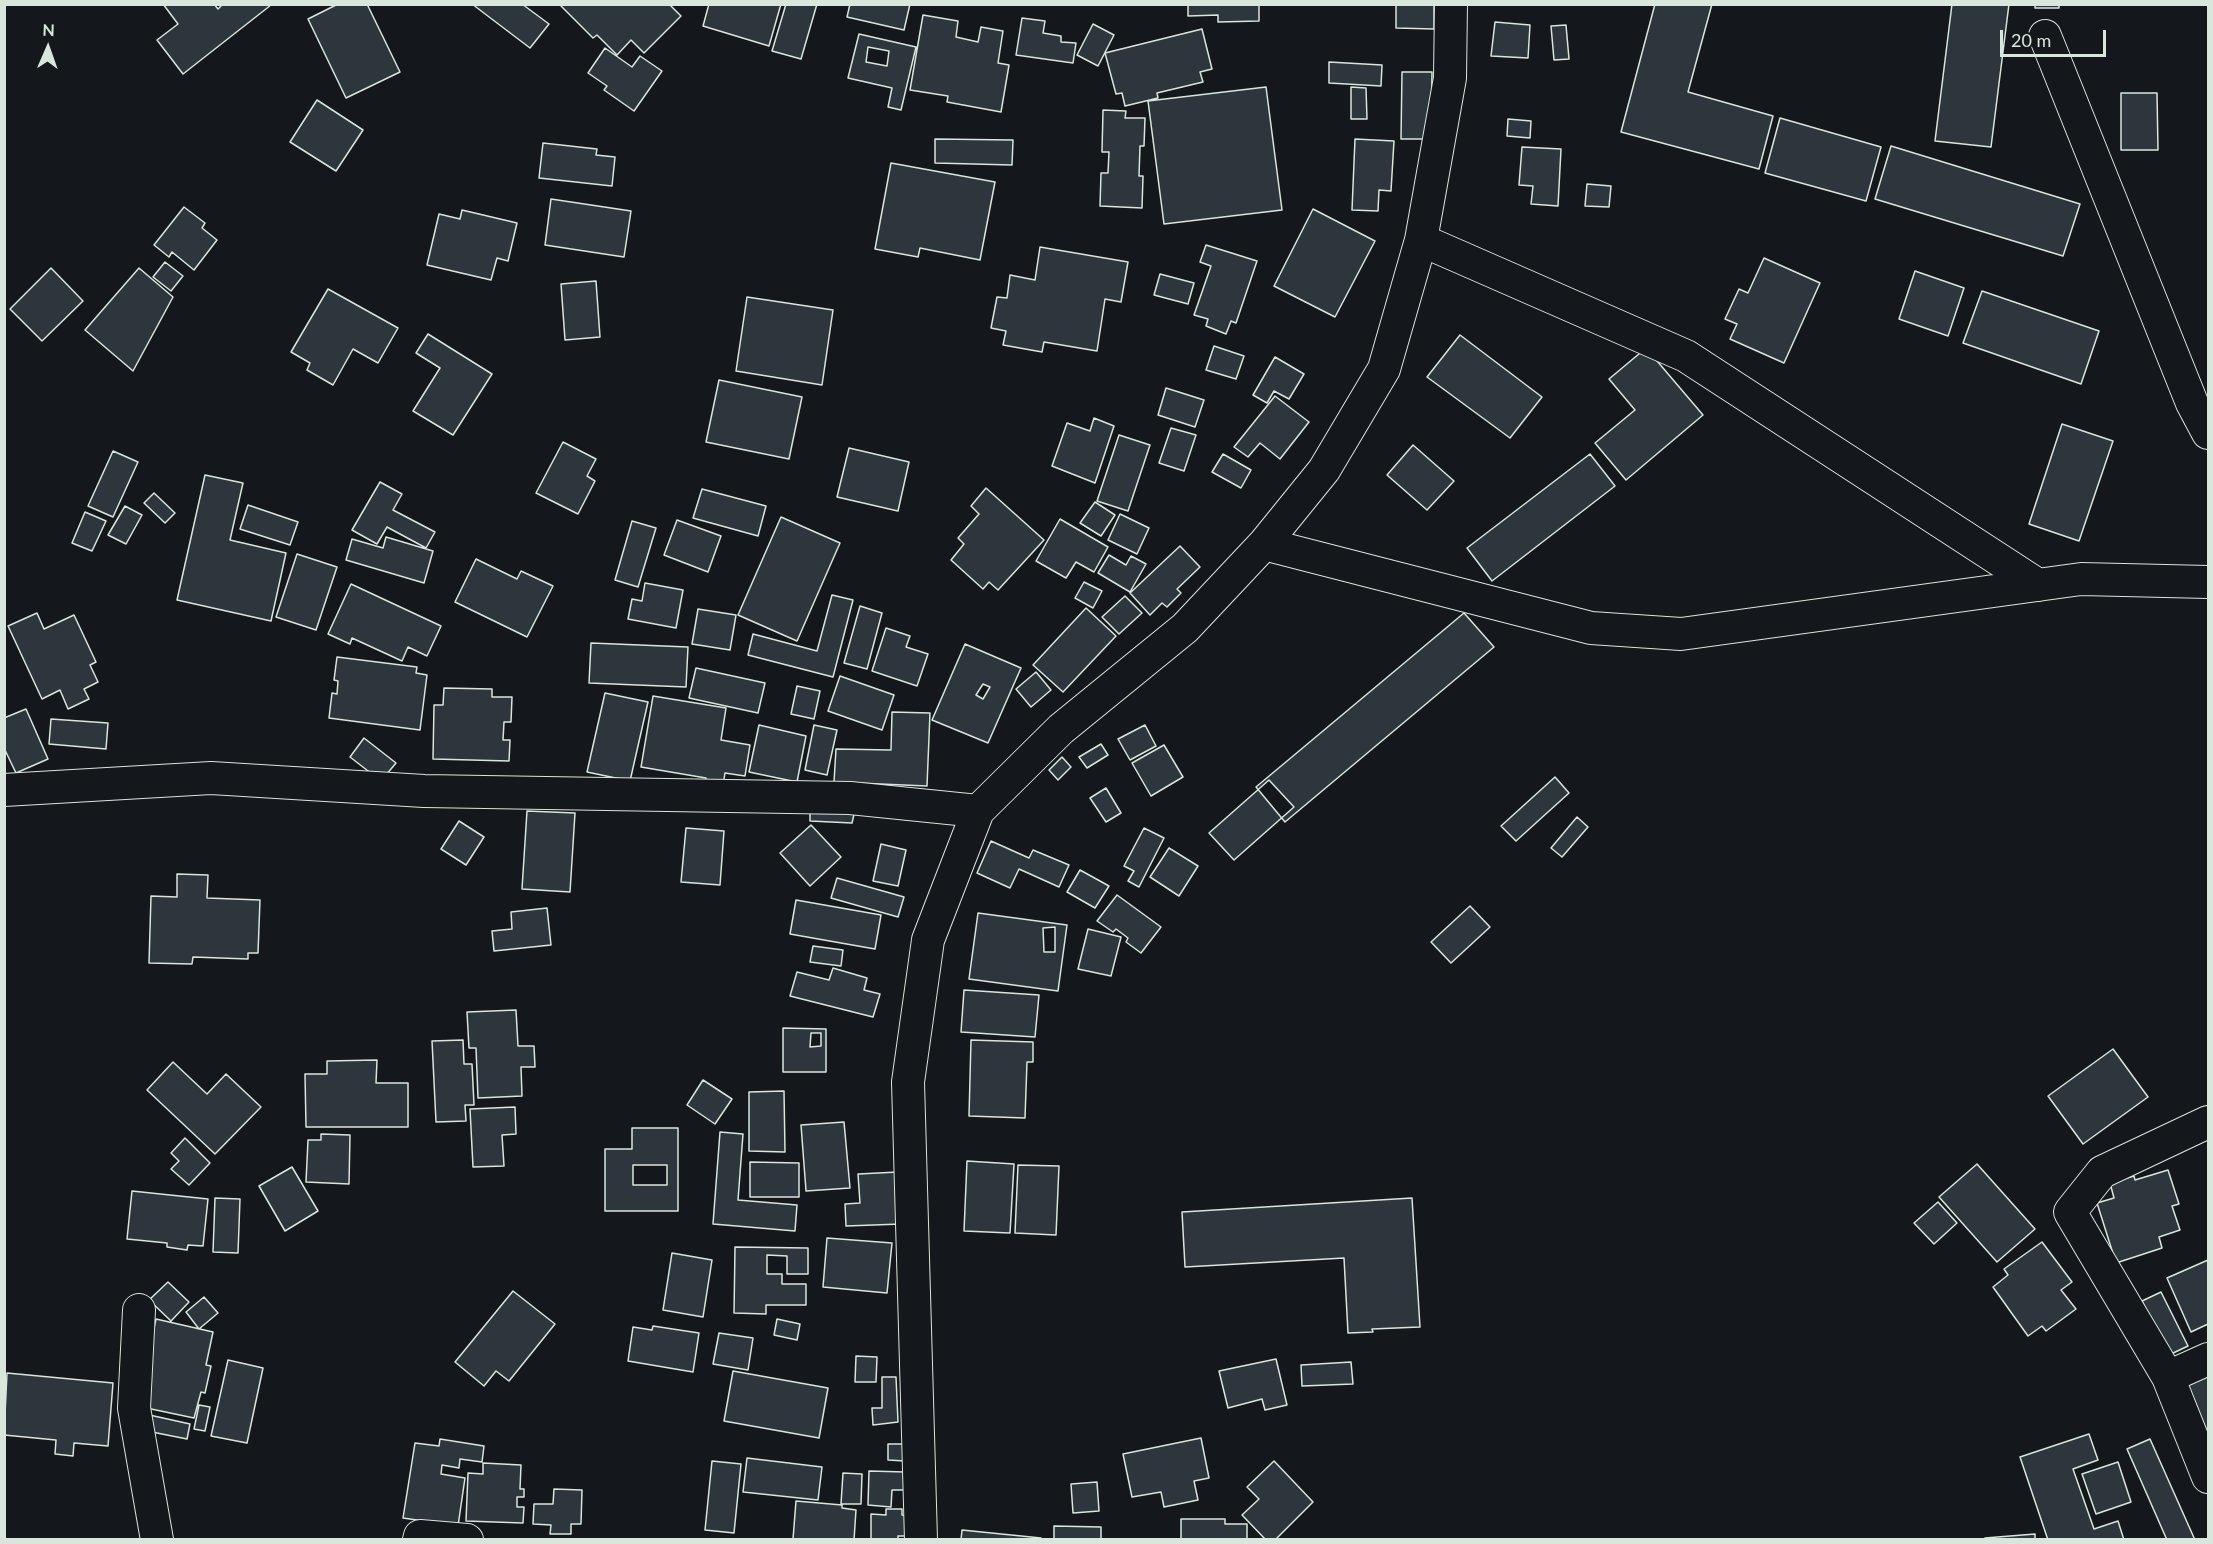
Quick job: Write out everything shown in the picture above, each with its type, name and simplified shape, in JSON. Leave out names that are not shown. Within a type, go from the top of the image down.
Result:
[{"type":"street","points":[[921,1539],[908,1083],[928,940],[978,810],[1061,729],[1185,628],[1264,544],[1324,470],[1384,369],[1421,240],[1450,78],[1451,4]]},
{"type":"street","points":[[2045,36],[2192,403],[2208,433]]},
{"type":"street","points":[[1421,240],[1686,356],[2038,585]]},
{"type":"street","points":[[1264,544],[1591,628],[1681,634],[2081,579],[2208,582]]},
{"type":"street","points":[[4,790],[211,778],[424,791],[850,798],[978,810]]},
{"type":"street","points":[[2208,1122],[2102,1172],[2070,1212],[2168,1377],[2208,1477]]},
{"type":"street","points":[[139,1310],[134,1408],[157,1539]]},
{"type":"street","points":[[2168,1377],[2208,1359]]},
{"type":"street","points":[[419,1539],[420,1536],[467,1539]]},
{"type":"building","points":[[163,4],[214,4],[218,9],[223,4],[271,5],[183,74],[157,40],[178,24]]},
{"type":"building","points":[[338,4],[367,4],[400,72],[346,98],[308,19]]},
{"type":"building","points":[[472,4],[522,4],[549,24],[530,48]]},
{"type":"building","points":[[559,4],[669,4],[681,16],[644,53],[631,40],[617,55],[597,35],[593,38]]},
{"type":"building","points":[[709,4],[781,4],[769,46],[703,26]]},
{"type":"building","points":[[786,4],[817,4],[801,59],[772,51]]},
{"type":"building","points":[[850,4],[910,4],[904,30],[847,17]]},
{"type":"building","points":[[1188,4],[1259,4],[1259,21],[1218,22],[1218,15],[1188,16]]},
{"type":"building","points":[[1396,4],[1434,4],[1434,29],[1396,28]]},
{"type":"building","points":[[1655,4],[1712,4],[1688,92],[1773,116],[1759,169],[1621,132]]},
{"type":"building","points":[[1952,4],[2009,4],[1991,147],[1935,141]]},
{"type":"building","points":[[2035,4],[2059,4],[2059,8],[2035,8]]},
{"type":"building","points":[[923,15],[958,21],[956,37],[978,42],[981,27],[1003,31],[998,63],[1009,65],[1001,112],[947,102],[948,96],[910,90]]},
{"type":"building","points":[[1022,18],[1045,21],[1043,33],[1061,36],[1061,42],[1076,43],[1073,63],[1016,55]]},
{"type":"building","points":[[1495,22],[1530,25],[1528,58],[1491,56]]},
{"type":"building","points":[[1093,24],[1114,35],[1098,66],[1077,55]]},
{"type":"building","points":[[1566,25],[1569,59],[1554,60],[1551,26]]},
{"type":"building","points":[[1202,29],[1212,69],[1200,72],[1203,82],[1157,93],[1158,98],[1125,106],[1122,93],[1116,94],[1105,53]]},
{"type":"building","points":[[859,34],[916,47],[901,110],[888,107],[892,88],[848,78]],"holes":[[[868,47],[889,51],[887,66],[866,62]]]},
{"type":"building","points":[[605,48],[632,67],[640,56],[662,71],[634,111],[604,90],[607,86],[588,73]]},
{"type":"building","points":[[1329,62],[1382,65],[1381,86],[1329,83]]},
{"type":"building","points":[[1402,72],[1432,72],[1431,139],[1401,139]]},
{"type":"building","points":[[1266,87],[1282,210],[1164,224],[1148,101]]},
{"type":"building","points":[[1351,87],[1366,88],[1367,119],[1351,119]]},
{"type":"building","points":[[2121,93],[2157,93],[2158,150],[2121,150]]},
{"type":"building","points":[[317,100],[363,130],[336,171],[290,142]]},
{"type":"building","points":[[1103,110],[1126,111],[1125,118],[1145,118],[1144,146],[1140,146],[1139,176],[1143,176],[1142,208],[1100,206],[1101,173],[1108,173],[1109,152],[1102,152]]},
{"type":"building","points":[[1780,118],[1881,147],[1866,201],[1765,173]]},
{"type":"building","points":[[1508,119],[1531,121],[1530,138],[1507,136]]},
{"type":"building","points":[[935,139],[1013,140],[1012,165],[935,163]]},
{"type":"building","points":[[1355,139],[1394,141],[1391,191],[1379,190],[1378,211],[1352,210]]},
{"type":"building","points":[[543,143],[597,149],[596,155],[615,157],[612,186],[539,178]]},
{"type":"building","points":[[1891,146],[2080,204],[2063,256],[1875,199]]},
{"type":"building","points":[[1522,147],[1561,149],[1558,206],[1531,204],[1533,186],[1519,185]]},
{"type":"building","points":[[891,163],[995,182],[980,260],[920,248],[918,257],[875,249]]},
{"type":"building","points":[[1587,184],[1611,186],[1609,207],[1585,206]]},
{"type":"building","points":[[551,199],[631,211],[624,257],[545,245]]},
{"type":"building","points":[[184,207],[205,223],[202,228],[217,240],[194,270],[172,252],[169,257],[154,245]]},
{"type":"building","points":[[1313,209],[1375,241],[1335,317],[1274,286]]},
{"type":"building","points":[[462,210],[517,223],[508,261],[497,258],[491,280],[427,265],[439,214],[460,219]]},
{"type":"building","points":[[1206,245],[1257,261],[1236,323],[1231,321],[1226,334],[1206,326],[1208,319],[1194,315],[1211,266],[1200,262]]},
{"type":"building","points":[[1040,247],[1128,262],[1121,302],[1105,299],[1097,351],[1044,342],[1042,352],[1003,345],[1006,331],[991,328],[997,297],[1007,298],[1010,275],[1035,280]]},
{"type":"building","points":[[1764,258],[1820,283],[1784,363],[1730,339],[1737,324],[1725,319],[1739,289],[1748,293]]},
{"type":"building","points":[[165,262],[183,276],[171,291],[153,277]]},
{"type":"building","points":[[51,268],[83,301],[42,341],[10,309]]},
{"type":"building","points":[[139,268],[173,297],[133,371],[85,330]]},
{"type":"building","points":[[1915,271],[1964,288],[1948,336],[1899,319]]},
{"type":"building","points":[[1160,274],[1194,283],[1188,304],[1154,295]]},
{"type":"building","points":[[596,281],[600,337],[565,340],[561,284]]},
{"type":"building","points":[[328,289],[398,328],[378,363],[353,349],[333,385],[307,370],[310,363],[291,352]]},
{"type":"building","points":[[1982,291],[2099,331],[2081,384],[1963,343]]},
{"type":"building","points":[[747,297],[833,310],[822,385],[736,371]]},
{"type":"building","points":[[428,334],[492,374],[453,435],[413,411],[440,368],[416,353]]},
{"type":"building","points":[[1460,335],[1542,397],[1510,438],[1427,377]]},
{"type":"building","points":[[1214,346],[1244,356],[1236,379],[1206,370]]},
{"type":"building","points":[[1646,348],[1703,415],[1626,480],[1595,443],[1635,410],[1609,379]]},
{"type":"building","points":[[1275,357],[1304,374],[1289,399],[1274,391],[1267,403],[1253,395]]},
{"type":"building","points":[[719,380],[802,397],[789,459],[706,442]]},
{"type":"building","points":[[1166,388],[1204,400],[1195,427],[1158,415]]},
{"type":"building","points":[[1275,396],[1309,422],[1280,459],[1260,443],[1248,457],[1234,447]]},
{"type":"building","points":[[1094,418],[1114,426],[1095,483],[1052,466],[1067,423],[1090,431]]},
{"type":"building","points":[[2062,424],[2113,441],[2079,541],[2029,524]]},
{"type":"building","points":[[1171,428],[1196,435],[1184,471],[1159,463]]},
{"type":"building","points":[[1119,435],[1150,445],[1128,511],[1097,501]]},
{"type":"building","points":[[563,442],[596,459],[587,476],[595,481],[578,514],[536,493]]},
{"type":"building","points":[[1413,445],[1454,481],[1427,510],[1387,475]]},
{"type":"building","points":[[849,448],[909,462],[898,511],[837,497]]},
{"type":"building","points":[[113,451],[138,462],[113,517],[88,506]]},
{"type":"building","points":[[1223,454],[1251,470],[1241,488],[1212,472]]},
{"type":"building","points":[[1590,454],[1615,486],[1492,581],[1467,548]]},
{"type":"building","points":[[205,475],[243,483],[230,540],[286,553],[271,621],[177,600]]},
{"type":"building","points":[[380,482],[402,494],[393,510],[435,532],[426,548],[387,527],[377,544],[352,530]]},
{"type":"building","points":[[986,488],[1044,540],[998,590],[989,582],[983,589],[951,560],[964,544],[958,538],[979,514],[971,506]]},
{"type":"building","points":[[702,489],[766,506],[758,536],[693,518]]},
{"type":"building","points":[[154,493],[175,513],[165,523],[144,503]]},
{"type":"building","points":[[1095,502],[1115,515],[1101,536],[1080,523]]},
{"type":"building","points":[[248,505],[298,522],[290,545],[240,529]]},
{"type":"building","points":[[125,506],[142,515],[126,544],[108,535]]},
{"type":"building","points":[[85,512],[106,521],[92,551],[72,543]]},
{"type":"building","points":[[1120,514],[1149,528],[1137,554],[1108,540]]},
{"type":"building","points":[[781,517],[840,543],[797,641],[738,615]]},
{"type":"building","points":[[1060,519],[1108,547],[1094,572],[1076,562],[1066,578],[1036,561]]},
{"type":"building","points":[[677,520],[721,536],[708,572],[664,555]]},
{"type":"building","points":[[632,521],[656,528],[638,587],[615,580]]},
{"type":"building","points":[[386,537],[433,551],[424,583],[346,560],[352,539],[383,548]]},
{"type":"building","points":[[1180,546],[1200,567],[1177,589],[1181,593],[1167,607],[1162,603],[1150,615],[1130,593]]},
{"type":"building","points":[[297,554],[337,567],[316,630],[276,617]]},
{"type":"building","points":[[1109,555],[1126,565],[1131,556],[1146,564],[1130,592],[1098,573]]},
{"type":"building","points":[[476,559],[517,579],[521,571],[553,586],[527,637],[455,602]]},
{"type":"building","points":[[1084,582],[1102,591],[1093,608],[1075,598]]},
{"type":"building","points":[[645,583],[683,590],[676,628],[628,619],[632,599],[642,601]]},
{"type":"building","points":[[351,584],[441,626],[427,656],[408,647],[402,661],[352,638],[350,644],[328,634]]},
{"type":"building","points":[[832,595],[853,600],[833,677],[748,655],[753,634],[817,651]]},
{"type":"building","points":[[1125,596],[1142,613],[1119,634],[1102,617]]},
{"type":"building","points":[[860,606],[882,613],[867,669],[844,663]]},
{"type":"building","points":[[1086,608],[1116,636],[1063,692],[1033,665]]},
{"type":"building","points":[[698,609],[736,615],[730,650],[692,644]]},
{"type":"building","points":[[37,613],[44,629],[74,615],[96,662],[90,665],[98,682],[84,689],[89,699],[68,709],[60,690],[42,699],[8,626]]},
{"type":"building","points":[[1464,613],[1494,647],[1285,822],[1256,787]]},
{"type":"building","points":[[886,628],[910,636],[906,647],[928,654],[917,686],[872,671]]},
{"type":"building","points":[[591,643],[688,647],[686,687],[589,683]]},
{"type":"building","points":[[965,644],[1021,668],[988,743],[932,720]],"holes":[[[983,684],[990,687],[983,699],[976,695]]]},
{"type":"building","points":[[337,657],[417,667],[416,673],[427,675],[420,730],[329,718],[332,693],[337,694],[338,681],[334,680]]},
{"type":"building","points":[[696,668],[765,683],[758,713],[689,698]]},
{"type":"building","points":[[1036,672],[1051,690],[1031,707],[1016,689]]},
{"type":"building","points":[[840,676],[894,695],[882,730],[828,711]]},
{"type":"building","points":[[797,686],[820,691],[814,719],[791,714]]},
{"type":"building","points":[[444,688],[492,689],[492,697],[512,697],[511,722],[504,722],[503,740],[510,740],[509,761],[433,759],[434,705],[443,705]]},
{"type":"building","points":[[605,693],[648,702],[630,781],[587,772]]},
{"type":"building","points":[[653,696],[726,708],[721,740],[750,745],[745,776],[725,773],[723,785],[705,782],[706,778],[641,767]]},
{"type":"building","points":[[26,709],[48,759],[16,773],[4,748],[4,718]]},
{"type":"building","points":[[892,712],[930,713],[927,786],[834,782],[836,749],[891,750]]},
{"type":"building","points":[[51,719],[108,723],[106,749],[49,744]]},
{"type":"building","points":[[759,725],[806,736],[797,782],[749,772]]},
{"type":"building","points":[[814,725],[837,730],[827,775],[805,770]]},
{"type":"building","points":[[1145,725],[1156,746],[1130,760],[1118,739]]},
{"type":"building","points":[[364,738],[396,763],[381,781],[350,757]]},
{"type":"building","points":[[1101,744],[1108,755],[1087,768],[1079,757]]},
{"type":"building","points":[[1164,745],[1183,777],[1151,796],[1132,763]]},
{"type":"building","points":[[1062,757],[1071,767],[1058,780],[1049,770]]},
{"type":"building","points":[[1555,777],[1569,793],[1516,841],[1501,826]]},
{"type":"building","points":[[1269,780],[1294,807],[1234,860],[1209,833]]},
{"type":"building","points":[[1106,788],[1121,813],[1106,822],[1090,798]]},
{"type":"building","points":[[810,807],[855,810],[852,823],[810,821]]},
{"type":"building","points":[[527,811],[575,813],[570,892],[522,889]]},
{"type":"building","points":[[1577,817],[1588,827],[1562,857],[1551,848]]},
{"type":"building","points":[[459,821],[484,837],[466,865],[441,849]]},
{"type":"building","points":[[811,825],[841,857],[810,886],[780,853]]},
{"type":"building","points":[[686,828],[724,831],[720,885],[681,882]]},
{"type":"building","points":[[1144,828],[1164,838],[1139,887],[1128,881],[1134,871],[1124,866]]},
{"type":"building","points":[[991,841],[1029,858],[1033,850],[1069,865],[1059,887],[1019,869],[1010,888],[977,873]]},
{"type":"building","points":[[881,844],[906,850],[898,886],[873,881]]},
{"type":"building","points":[[1169,848],[1198,866],[1179,896],[1150,877]]},
{"type":"building","points":[[1080,870],[1109,886],[1095,908],[1067,892]]},
{"type":"building","points":[[177,874],[208,875],[207,898],[260,900],[258,953],[248,953],[248,959],[193,957],[192,964],[149,963],[151,896],[177,897]]},
{"type":"building","points":[[837,878],[904,897],[898,917],[831,898]]},
{"type":"building","points":[[1117,895],[1161,927],[1141,953],[1126,942],[1128,938],[1116,929],[1113,932],[1097,921]]},
{"type":"building","points":[[796,900],[881,915],[875,949],[790,934]]},
{"type":"building","points":[[1470,906],[1490,927],[1451,963],[1431,942]]},
{"type":"building","points":[[547,908],[551,945],[494,951],[492,931],[512,929],[511,912]]},
{"type":"building","points":[[978,913],[1067,925],[1058,991],[969,979]],"holes":[[[1055,927],[1055,952],[1044,952],[1043,928]]]},
{"type":"building","points":[[1088,929],[1121,937],[1111,976],[1078,969]]},
{"type":"building","points":[[813,946],[843,950],[841,966],[810,962]]},
{"type":"building","points":[[833,968],[867,978],[864,990],[880,994],[873,1017],[790,996],[797,972],[829,980]]},
{"type":"building","points":[[964,990],[1039,995],[1035,1037],[961,1032]]},
{"type":"building","points":[[516,1010],[518,1046],[534,1046],[535,1067],[521,1067],[522,1096],[478,1098],[476,1048],[469,1048],[467,1012]]},
{"type":"building","points":[[783,1028],[826,1029],[826,1072],[783,1072]],"holes":[[[811,1033],[821,1033],[821,1046],[810,1047]]]},
{"type":"building","points":[[463,1040],[464,1064],[472,1064],[474,1105],[465,1105],[466,1121],[436,1122],[432,1041]]},
{"type":"building","points":[[971,1040],[1033,1042],[1033,1062],[1027,1062],[1025,1118],[969,1116]]},
{"type":"building","points":[[2113,1049],[2148,1097],[2083,1144],[2048,1096]]},
{"type":"building","points":[[377,1060],[376,1083],[408,1083],[408,1127],[306,1127],[305,1074],[327,1074],[327,1061]]},
{"type":"building","points":[[173,1062],[207,1094],[226,1074],[261,1107],[215,1154],[147,1090]]},
{"type":"building","points":[[703,1080],[732,1099],[715,1124],[687,1105]]},
{"type":"building","points":[[784,1091],[785,1152],[749,1151],[749,1092]]},
{"type":"building","points":[[515,1107],[516,1134],[502,1135],[504,1166],[473,1167],[470,1109]]},
{"type":"building","points":[[844,1122],[850,1188],[806,1191],[801,1125]]},
{"type":"building","points":[[632,1128],[678,1128],[678,1211],[605,1211],[605,1149],[632,1149]],"holes":[[[633,1165],[667,1165],[667,1185],[633,1185]]]},
{"type":"building","points":[[720,1132],[743,1134],[738,1200],[797,1205],[795,1231],[713,1224]]},
{"type":"building","points":[[321,1134],[350,1135],[349,1184],[306,1182],[308,1140],[321,1140]]},
{"type":"building","points":[[185,1138],[210,1163],[189,1185],[171,1169],[179,1161],[171,1153]]},
{"type":"building","points":[[967,1161],[1014,1164],[1010,1233],[964,1231]]},
{"type":"building","points":[[750,1162],[799,1163],[799,1197],[750,1197]]},
{"type":"building","points":[[1977,1164],[2035,1229],[1997,1262],[1939,1197]]},
{"type":"building","points":[[1018,1165],[1059,1166],[1056,1235],[1015,1233]]},
{"type":"building","points":[[292,1167],[318,1211],[285,1231],[259,1186]]},
{"type":"building","points":[[2168,1170],[2179,1204],[2172,1206],[2180,1230],[2159,1237],[2162,1248],[2116,1263],[2097,1203],[2114,1198],[2110,1183],[2134,1176],[2135,1180]]},
{"type":"building","points":[[898,1172],[901,1224],[846,1226],[845,1204],[860,1203],[858,1174]]},
{"type":"building","points":[[132,1191],[208,1199],[203,1246],[188,1245],[187,1250],[167,1247],[167,1243],[127,1239]]},
{"type":"building","points":[[215,1198],[240,1199],[238,1253],[213,1252]]},
{"type":"building","points":[[1412,1198],[1420,1327],[1372,1329],[1373,1332],[1348,1333],[1344,1258],[1185,1267],[1182,1212]]},
{"type":"building","points":[[1938,1202],[1957,1223],[1934,1244],[1914,1223]]},
{"type":"building","points":[[827,1238],[892,1243],[887,1293],[823,1287]]},
{"type":"building","points":[[2042,1242],[2072,1282],[2061,1290],[2076,1309],[2046,1331],[2042,1326],[2028,1336],[1993,1287],[2008,1275],[2004,1269]]},
{"type":"building","points":[[735,1247],[808,1248],[808,1274],[787,1274],[787,1256],[767,1255],[767,1274],[782,1274],[782,1284],[806,1284],[806,1305],[766,1305],[766,1314],[734,1313]]},
{"type":"building","points":[[672,1253],[712,1260],[703,1317],[663,1310]]},
{"type":"building","points":[[2208,1260],[2208,1324],[2191,1332],[2167,1278]]},
{"type":"building","points":[[168,1282],[189,1302],[171,1321],[149,1300]]},
{"type":"building","points":[[513,1291],[555,1324],[509,1381],[496,1371],[484,1386],[455,1362]]},
{"type":"building","points":[[2161,1292],[2188,1346],[2169,1355],[2142,1301]]},
{"type":"building","points":[[204,1297],[218,1313],[199,1329],[186,1312]]},
{"type":"building","points":[[156,1319],[213,1332],[206,1365],[211,1366],[205,1393],[201,1392],[194,1418],[137,1406]]},
{"type":"building","points":[[777,1319],[800,1324],[797,1340],[774,1335]]},
{"type":"building","points":[[653,1326],[699,1333],[693,1372],[628,1361],[633,1327],[652,1330]]},
{"type":"building","points":[[719,1333],[753,1338],[748,1370],[713,1364]]},
{"type":"building","points":[[856,1356],[877,1357],[876,1382],[855,1382]]},
{"type":"building","points":[[1276,1359],[1287,1405],[1265,1410],[1262,1399],[1228,1408],[1219,1371]]},
{"type":"building","points":[[228,1360],[263,1368],[247,1443],[211,1436]]},
{"type":"building","points":[[2208,1361],[2208,1446],[2187,1381]]},
{"type":"building","points":[[1351,1362],[1353,1384],[1302,1386],[1301,1365]]},
{"type":"building","points":[[733,1371],[828,1388],[819,1438],[724,1421]]},
{"type":"building","points":[[7,1373],[113,1383],[108,1446],[74,1443],[73,1456],[55,1454],[56,1440],[4,1435]]},
{"type":"building","points":[[882,1377],[896,1377],[898,1422],[873,1425],[872,1408],[882,1408]]},
{"type":"building","points":[[199,1405],[210,1407],[205,1431],[194,1429]]},
{"type":"building","points":[[145,1414],[190,1424],[187,1439],[142,1430]]},
{"type":"building","points":[[2089,1434],[2098,1460],[2073,1469],[2094,1529],[2118,1521],[2124,1540],[2048,1540],[2020,1457]]},
{"type":"building","points":[[1201,1438],[1209,1478],[1194,1481],[1198,1500],[1164,1507],[1161,1492],[1132,1497],[1123,1454]]},
{"type":"building","points":[[440,1439],[484,1446],[482,1462],[460,1459],[459,1468],[442,1465],[441,1474],[465,1478],[458,1526],[403,1518],[415,1443],[439,1446]]},
{"type":"building","points":[[2150,1439],[2195,1540],[2167,1540],[2127,1449]]},
{"type":"building","points":[[888,1444],[906,1444],[905,1461],[888,1460]]},
{"type":"building","points":[[747,1458],[822,1467],[818,1500],[743,1492]]},
{"type":"building","points":[[712,1461],[741,1464],[734,1533],[705,1530]]},
{"type":"building","points":[[1274,1461],[1313,1502],[1275,1540],[1266,1540],[1242,1515],[1259,1499],[1247,1487]]},
{"type":"building","points":[[2118,1462],[2131,1502],[2096,1514],[2082,1474]]},
{"type":"building","points":[[483,1463],[521,1465],[520,1489],[524,1489],[524,1497],[517,1497],[517,1507],[524,1507],[523,1523],[466,1521],[468,1473],[483,1474]]},
{"type":"building","points":[[869,1471],[905,1472],[904,1490],[892,1490],[891,1507],[868,1505]]},
{"type":"building","points":[[843,1473],[862,1474],[861,1504],[841,1504]]},
{"type":"building","points":[[1097,1482],[1099,1511],[1073,1513],[1071,1484]]},
{"type":"building","points":[[554,1489],[582,1490],[581,1524],[571,1524],[571,1534],[550,1534],[551,1525],[533,1524],[534,1504],[553,1504]]},
{"type":"building","points":[[796,1501],[842,1505],[842,1508],[856,1510],[854,1540],[793,1539]]},
{"type":"building","points":[[886,1509],[902,1509],[902,1515],[911,1516],[910,1536],[898,1536],[898,1540],[871,1540],[871,1514],[886,1515]]},
{"type":"building","points":[[1181,1519],[1225,1519],[1225,1524],[1247,1524],[1247,1540],[1181,1540]]},
{"type":"building","points":[[1054,1526],[1101,1527],[1101,1540],[1054,1540]]},
{"type":"building","points":[[962,1530],[1041,1538],[1041,1540],[961,1540]]},
{"type":"building","points":[[2035,1534],[2035,1540],[1985,1540],[1985,1538]]}]
